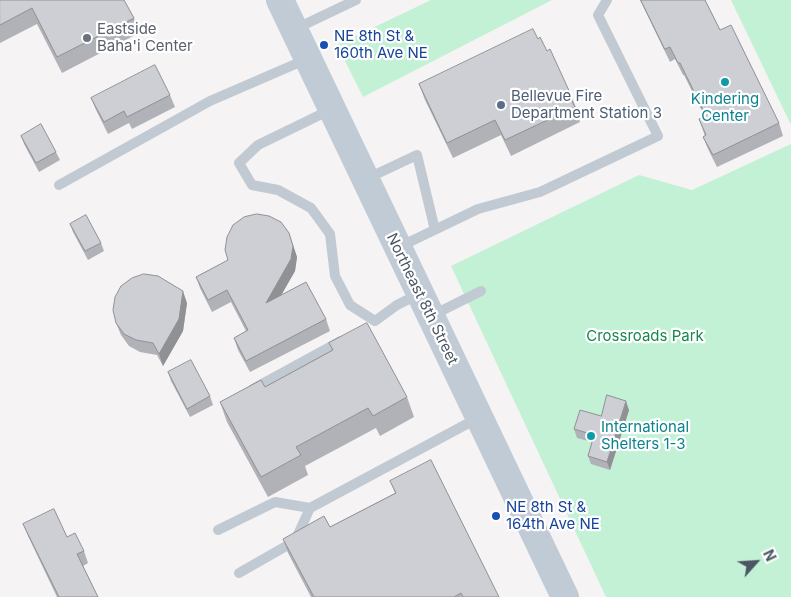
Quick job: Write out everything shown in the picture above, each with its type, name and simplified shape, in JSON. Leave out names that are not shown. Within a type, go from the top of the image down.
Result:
[{"type":"main road","name":"Northeast 8th Street","points":[[280,0],[565,597]]},
{"type":"lane","points":[[294,29],[356,0]]},
{"type":"lane","points":[[398,247],[478,209],[540,192],[658,136],[598,15],[607,0]]},
{"type":"lane","points":[[59,185],[210,101],[308,58]]},
{"type":"lane","points":[[332,109],[258,145],[239,163],[252,185],[278,190],[312,208],[330,234],[335,276],[350,305],[371,324],[397,305],[425,305],[481,291]]},
{"type":"lane","points":[[365,179],[417,155],[435,230]]},
{"type":"lane","points":[[243,394],[351,335]]},
{"type":"lane","points":[[239,573],[294,542],[310,508],[479,417]]},
{"type":"lane","points":[[218,530],[274,502],[310,508]]},
{"type":"green space","points":[[431,0],[552,0],[363,97],[337,45]]},
{"type":"green space","points":[[731,0],[791,0],[791,125]]},
{"type":"green space","name":"Crossroads Park","points":[[791,144],[791,597],[606,597],[451,266],[639,175],[692,190]]},
{"type":"building","name":"Eastside Baha'i Center","points":[[0,0],[124,0],[134,18],[57,57],[32,8],[0,25]]},
{"type":"building","name":"Kindering Center","points":[[641,0],[705,0],[720,30],[731,25],[779,123],[713,155],[703,137],[706,135],[699,119],[706,116],[680,63],[678,63],[670,47],[665,49]]},
{"type":"building","name":"Bellevue Fire Department Station 3","points":[[533,29],[538,39],[540,37],[547,51],[550,49],[575,107],[505,140],[495,120],[447,143],[419,84]]},
{"type":"building","points":[[155,65],[170,95],[127,117],[124,111],[104,122],[91,98]]},
{"type":"building","points":[[41,124],[56,152],[36,163],[21,136]]},
{"type":"building","points":[[257,214],[269,216],[281,222],[289,233],[293,246],[291,259],[266,303],[306,282],[326,319],[246,361],[234,338],[248,330],[227,290],[208,300],[196,277],[228,260],[225,250],[227,237],[233,225],[244,217]]},
{"type":"building","points":[[86,215],[101,243],[85,251],[70,224]]},
{"type":"building","points":[[144,274],[158,276],[183,291],[179,319],[159,354],[153,343],[136,340],[124,334],[116,323],[113,310],[115,297],[121,286],[132,278]]},
{"type":"building","points":[[367,323],[407,397],[373,416],[368,408],[296,447],[301,455],[261,477],[220,402],[261,380],[265,387],[333,350],[329,343]]},
{"type":"building","points":[[191,360],[210,396],[187,409],[168,372]]},
{"type":"building","points":[[607,395],[626,401],[607,462],[588,456],[594,435],[574,429],[580,410],[601,416]]},
{"type":"building","points":[[431,460],[499,597],[463,597],[461,593],[454,597],[314,597],[283,539],[324,516],[330,527],[396,493],[390,481]]},
{"type":"building","points":[[54,509],[67,537],[75,533],[84,551],[77,554],[98,597],[59,597],[23,524]]},
{"type":"place","name":"Eastside Baha'i Center","points":[[87,38]]},
{"type":"place","name":"NE 8th St & 160th Ave NE","points":[[324,45]]},
{"type":"place","name":"Kindering Center","points":[[725,82]]},
{"type":"place","name":"Bellevue Fire Department Station 3","points":[[501,105]]},
{"type":"place","name":"International Shelters 1-3","points":[[591,436]]},
{"type":"place","name":"NE 8th St & 164th Ave NE","points":[[496,516]]}]
